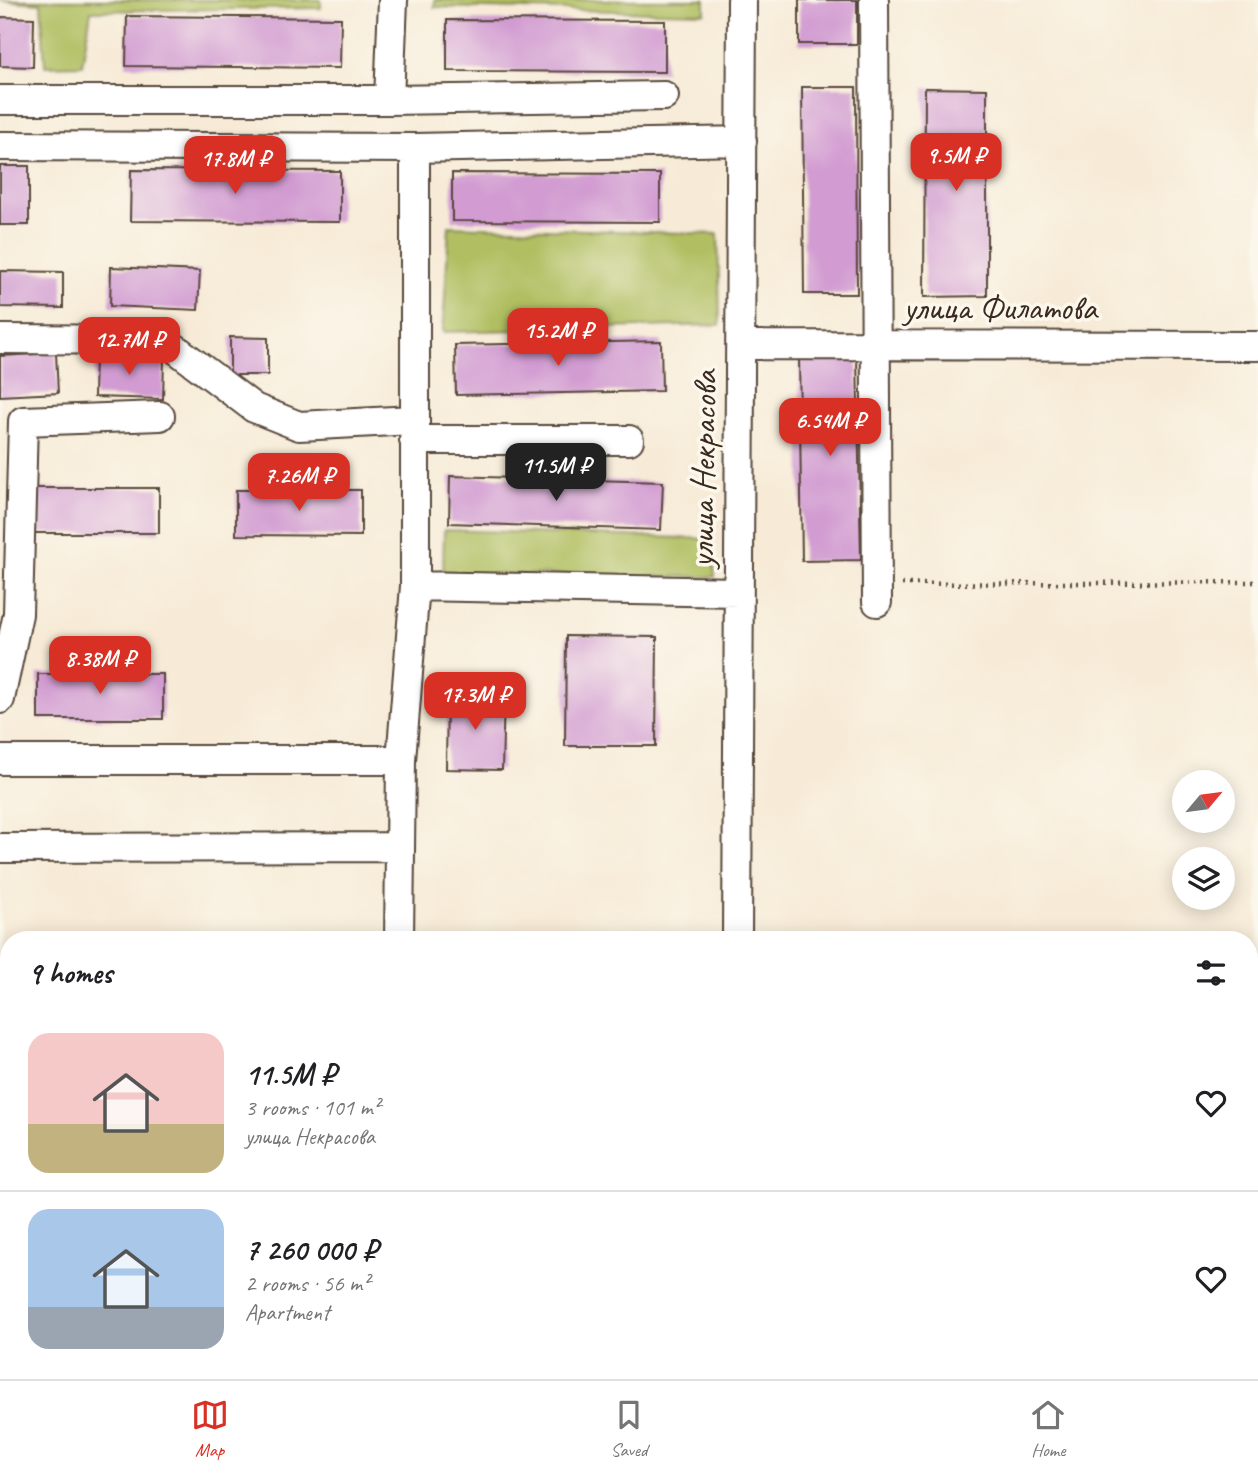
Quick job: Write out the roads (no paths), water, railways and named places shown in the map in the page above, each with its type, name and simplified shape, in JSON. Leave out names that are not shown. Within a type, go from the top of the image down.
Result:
[{"type":"street","points":[[389,100],[393,0]]},
{"type":"street","name":"улица Некрасова","points":[[737,931],[742,0]]},
{"type":"street","points":[[874,0],[877,593]]},
{"type":"street","points":[[0,100],[389,100],[664,96]]},
{"type":"street","points":[[41,102],[70,147]]},
{"type":"street","points":[[0,146],[415,148],[742,141]]},
{"type":"street","points":[[399,931],[401,760],[415,586],[415,148]]},
{"type":"street","points":[[0,339],[163,340],[254,408],[299,426],[629,440]]},
{"type":"street","name":"улица Филатова","points":[[742,345],[877,343],[1258,346]]},
{"type":"street","points":[[0,699],[18,614],[23,421],[160,416]]},
{"type":"street","points":[[415,586],[738,593]]},
{"type":"street","points":[[0,760],[401,760]]},
{"type":"street","points":[[0,848],[400,847]]}]
